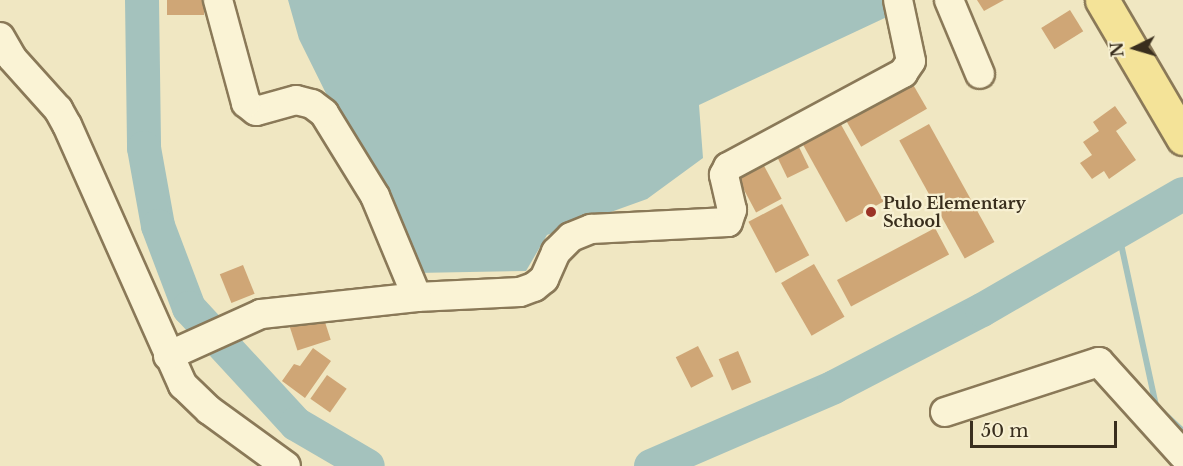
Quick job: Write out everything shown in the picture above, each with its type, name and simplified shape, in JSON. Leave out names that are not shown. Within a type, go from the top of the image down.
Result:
[{"type":"main road","points":[[1109,3],[1177,128]]},
{"type":"street","points":[[218,0],[246,103],[256,111],[296,100],[312,104],[324,113],[375,196],[417,297]]},
{"type":"street","points":[[168,356],[242,320],[281,311],[417,297],[520,292],[534,287],[544,279],[556,252],[571,237],[591,229],[728,222],[732,210],[724,175],[728,167],[903,73],[910,61],[898,0]]},
{"type":"street","points":[[949,0],[980,74]]},
{"type":"street","points":[[0,37],[12,58],[58,109],[67,125],[174,372],[194,396],[286,466]]},
{"type":"street","points":[[945,412],[1099,362],[1183,455]]},
{"type":"water","points":[[288,0],[885,0],[889,16],[699,105],[703,158],[647,199],[547,235],[526,271],[415,273],[299,39]]},
{"type":"building","points":[[167,0],[204,0],[204,15],[167,15]]},
{"type":"building","points":[[977,0],[1004,0],[984,11]]},
{"type":"building","points":[[1070,10],[1083,31],[1054,49],[1041,28]]},
{"type":"building","points":[[911,81],[927,109],[861,147],[845,119]]},
{"type":"building","points":[[1115,106],[1127,123],[1116,131],[1136,160],[1109,179],[1104,171],[1092,179],[1080,163],[1092,155],[1083,142],[1099,131],[1093,122]]},
{"type":"building","points":[[839,121],[884,201],[846,222],[801,142]]},
{"type":"building","points":[[929,124],[994,242],[965,259],[899,140]]},
{"type":"building","points":[[798,145],[809,167],[787,178],[776,156]]},
{"type":"building","points":[[761,160],[782,199],[756,212],[735,174]]},
{"type":"building","points":[[782,204],[809,255],[776,273],[748,222]]},
{"type":"building","points":[[935,228],[949,254],[851,307],[837,280]]},
{"type":"building","points":[[814,264],[844,317],[812,336],[781,283]]},
{"type":"building","points":[[243,265],[255,294],[231,303],[220,274]]},
{"type":"building","points":[[323,316],[331,340],[297,351],[290,327]]},
{"type":"building","points":[[698,346],[713,376],[691,388],[676,357]]},
{"type":"building","points":[[313,348],[331,361],[305,398],[282,381],[294,364],[300,366]]},
{"type":"building","points":[[738,351],[751,382],[732,391],[719,359]]},
{"type":"building","points":[[327,375],[347,389],[330,413],[310,399]]},
{"type":"waterway","points":[[142,0],[144,148],[158,226],[189,308],[296,424],[368,466]]},
{"type":"waterway","points":[[651,466],[834,387],[982,310],[1183,194]]},
{"type":"waterway","points":[[1118,230],[1156,406],[1183,431]]},
{"type":"place","name":"Pulo Elementary School","points":[[871,212]]}]
